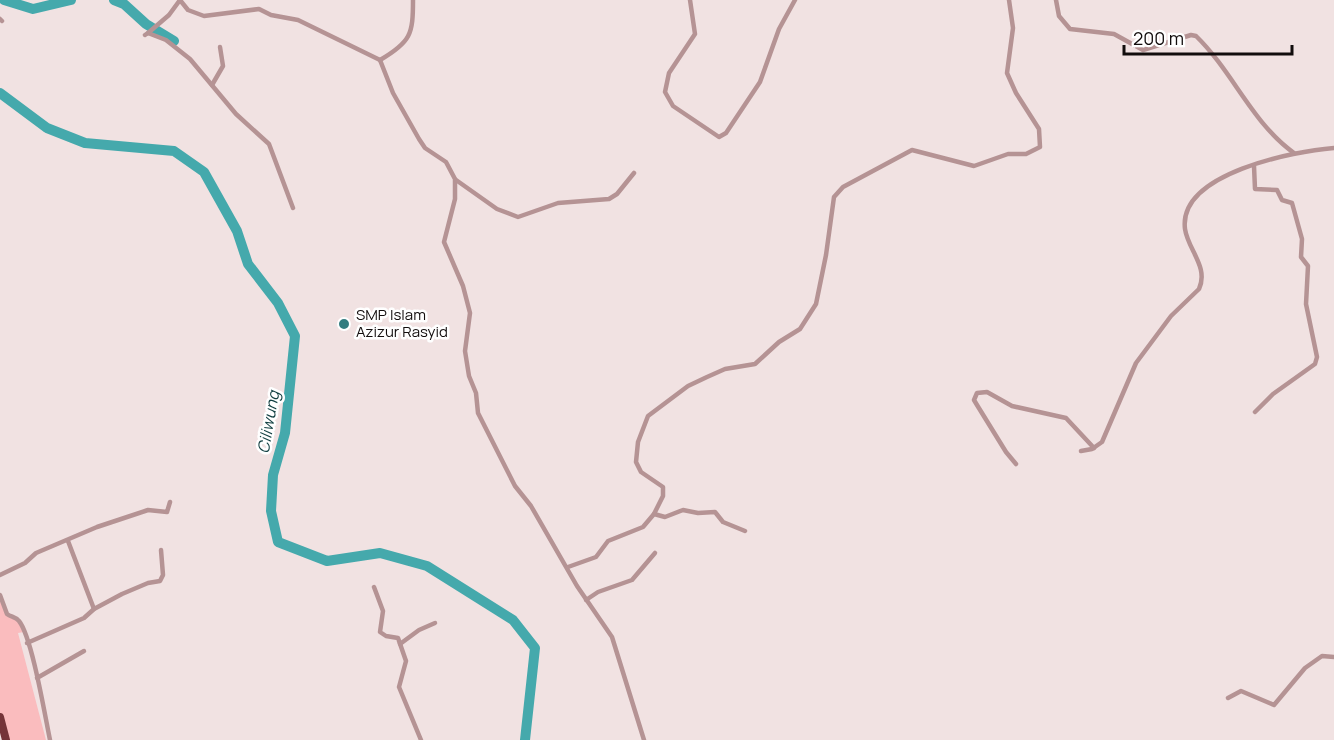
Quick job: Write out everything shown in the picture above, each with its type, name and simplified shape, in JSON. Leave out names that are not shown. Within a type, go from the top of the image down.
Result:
[{"type":"highway","points":[[0,717],[6,740]]},
{"type":"street","points":[[293,208],[273,150],[236,114],[214,83],[181,51],[150,32],[180,0],[188,10],[204,16],[259,9],[271,15],[298,20],[380,60],[391,89],[418,140],[425,148],[446,162],[456,180],[501,212],[518,217],[558,203],[602,201],[612,198],[634,173]]},
{"type":"street","points":[[380,60],[397,50],[409,38],[413,0]]},
{"type":"street","points":[[690,0],[695,34],[669,73],[665,92],[673,106],[719,137],[726,133],[757,87],[782,22],[795,0]]},
{"type":"street","points":[[568,567],[596,556],[608,541],[643,527],[654,514],[663,496],[663,487],[641,472],[636,462],[637,446],[646,420],[654,410],[698,381],[725,369],[755,364],[779,342],[802,328],[816,304],[829,240],[832,204],[841,189],[912,150],[974,166],[1008,154],[1029,153],[1040,147],[1039,129],[1016,93],[1007,73],[1013,31],[1009,0]]},
{"type":"street","points":[[1056,0],[1059,16],[1070,29],[1114,34],[1143,51],[1195,35],[1233,81],[1269,132],[1294,153]]},
{"type":"street","points":[[214,83],[223,66],[220,47]]},
{"type":"street","points":[[1081,451],[1094,448],[1106,435],[1138,359],[1171,316],[1194,296],[1202,285],[1202,272],[1185,231],[1185,215],[1191,202],[1201,191],[1225,176],[1294,153],[1334,148]]},
{"type":"street","points":[[1254,166],[1255,189],[1277,190],[1282,200],[1292,203],[1295,209],[1302,239],[1300,257],[1308,267],[1306,304],[1317,357],[1315,364],[1273,394],[1255,412]]},
{"type":"street","points":[[456,180],[454,203],[444,242],[464,286],[471,315],[465,351],[477,409],[505,468],[568,567],[586,600],[614,641],[645,740]]},
{"type":"street","points":[[1016,464],[977,405],[975,397],[977,393],[987,392],[1012,406],[1066,418],[1094,448]]},
{"type":"street","points":[[0,575],[25,563],[36,553],[145,510],[167,512],[170,502]]},
{"type":"street","points":[[654,514],[665,517],[683,510],[698,513],[713,512],[723,522],[745,531]]},
{"type":"street","points":[[68,541],[94,609]]},
{"type":"street","points":[[27,643],[84,618],[94,609],[141,585],[161,580],[161,550]]},
{"type":"street","points":[[586,600],[598,591],[632,580],[655,553]]},
{"type":"street","points":[[374,586],[382,611],[380,632],[386,636],[397,637],[400,644],[406,666],[399,687],[421,740]]},
{"type":"street","points":[[0,595],[7,614],[19,621],[27,643],[50,740]]},
{"type":"street","points":[[400,644],[419,630],[435,624]]},
{"type":"street","points":[[37,678],[84,651]]},
{"type":"street","points":[[1228,698],[1241,691],[1275,705],[1305,668],[1322,656],[1334,657]]},
{"type":"shaded area","points":[[0,595],[7,614],[16,618],[24,632],[18,633],[46,740],[7,740],[0,717]]},
{"type":"waterway","points":[[4,0],[33,9],[71,0]]},
{"type":"waterway","points":[[114,0],[124,4],[146,24],[174,41]]},
{"type":"waterway","name":"Ciliwung","points":[[0,93],[47,128],[85,143],[174,151],[204,172],[237,231],[248,264],[278,303],[295,336],[285,433],[273,475],[271,511],[278,542],[327,561],[380,553],[427,566],[513,620],[535,648],[525,740]]},
{"type":"place","name":"SMP Islam Azizur Rasyid","points":[[344,324]]}]
